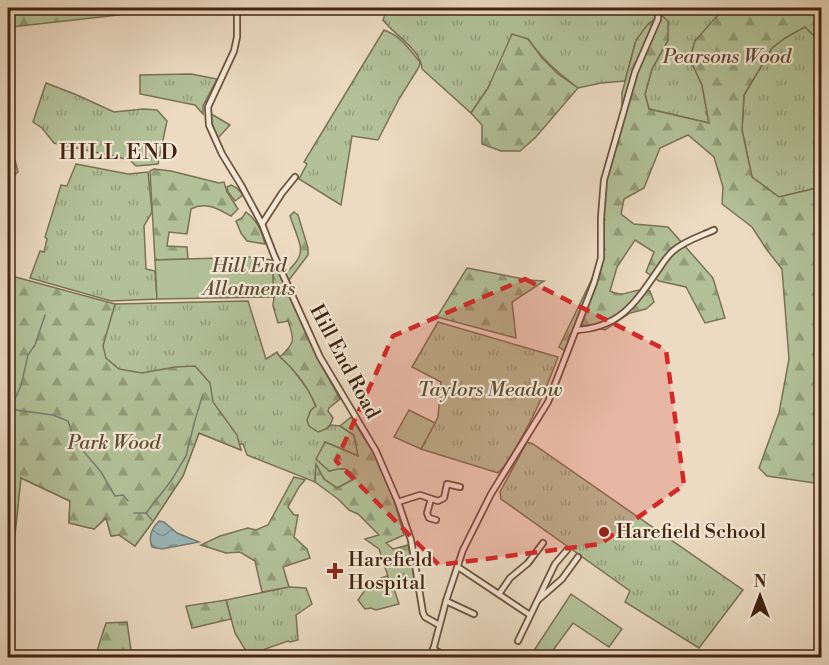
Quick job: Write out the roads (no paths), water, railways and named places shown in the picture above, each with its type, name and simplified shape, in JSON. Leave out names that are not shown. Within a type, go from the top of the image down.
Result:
[{"type":"street","name":"Hill End Road","points":[[237,8],[237,37],[234,51],[207,107],[209,125],[222,154],[262,224],[320,357],[376,451],[398,502],[411,540],[423,613],[425,617],[439,625]]},
{"type":"street","points":[[431,657],[463,550],[491,494],[548,402],[594,283],[601,258],[604,180],[635,72],[658,19],[658,8]]},
{"type":"street","points":[[262,224],[295,177]]},
{"type":"street","points":[[576,330],[615,320],[630,309],[674,249],[714,230]]},
{"type":"street","points":[[398,502],[420,495],[438,501],[444,498],[447,484],[460,487]]},
{"type":"street","points":[[431,499],[427,513],[429,518],[436,520]]},
{"type":"street","points":[[499,594],[510,578],[528,563],[543,543]]},
{"type":"street","points":[[518,641],[555,564],[567,550]]},
{"type":"street","points":[[561,557],[572,564]]},
{"type":"street","points":[[536,602],[562,579],[578,557]]},
{"type":"street","points":[[458,567],[530,615]]},
{"type":"street","points":[[446,601],[474,614]]},
{"type":"street","points":[[433,649],[449,657]]},
{"type":"street","points":[[572,657],[578,655],[582,657]]},
{"type":"street","points":[[614,657],[623,657]]},
{"type":"water","points":[[159,521],[164,522],[177,533],[199,542],[162,549],[152,547],[151,533]]},
{"type":"waterway","points":[[10,409],[21,386],[28,355],[35,345],[45,315]]},
{"type":"waterway","points":[[146,513],[171,481],[186,456],[203,394]]},
{"type":"waterway","points":[[8,409],[53,415],[68,421],[75,441],[101,472],[115,496],[123,495],[128,501]]},
{"type":"waterway","points":[[134,513],[146,513],[152,520]]},
{"type":"place","name":"Harefield School","points":[[604,532]]},
{"type":"place","name":"Harefield Hospital","points":[[335,571]]},
{"type":"district","name":"HILL END","points":[[119,152]]},
{"type":"park label","name":"Pearsons Wood","points":[[727,57]]},
{"type":"park label","name":"Hill End Allotments","points":[[249,278]]},
{"type":"park label","name":"Taylors Meadow","points":[[490,390]]},
{"type":"park label","name":"Park Wood","points":[[114,443]]}]
